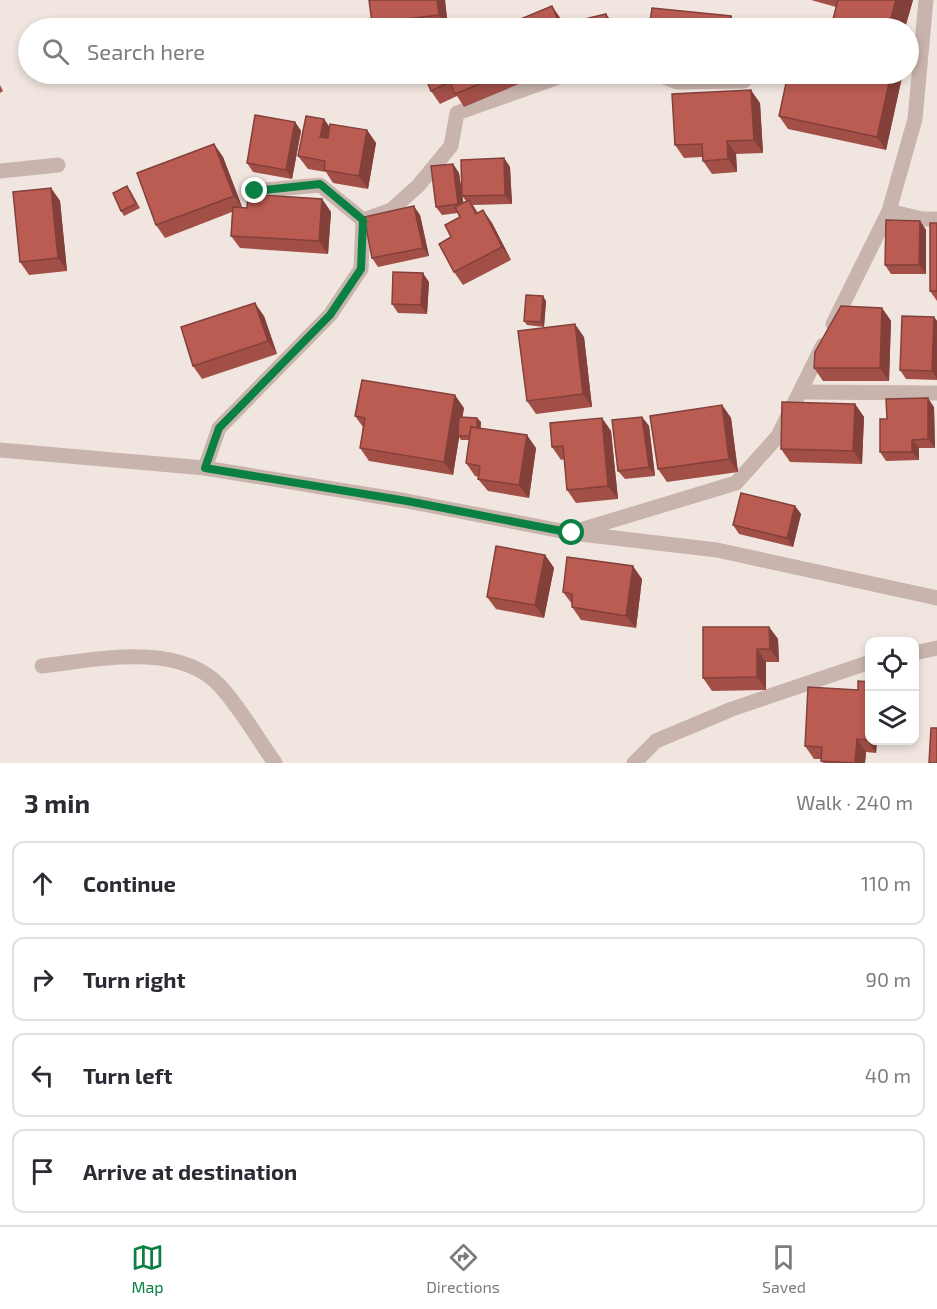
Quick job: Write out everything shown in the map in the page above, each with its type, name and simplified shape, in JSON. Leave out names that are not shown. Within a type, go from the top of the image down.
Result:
[{"type":"street","points":[[919,76],[926,0]]},
{"type":"street","points":[[363,220],[391,210],[418,186],[451,146],[457,113],[539,84]]},
{"type":"street","points":[[572,533],[736,483],[778,436],[889,211],[915,119],[918,84]]},
{"type":"street","points":[[0,171],[58,165]]},
{"type":"street","points":[[255,191],[320,184],[363,220]]},
{"type":"street","points":[[889,211],[922,219],[937,219]]},
{"type":"street","points":[[205,468],[219,428],[330,315],[361,269],[363,220]]},
{"type":"street","points":[[800,392],[937,393]]},
{"type":"street","points":[[0,450],[205,468],[407,501],[572,533],[717,550],[937,598]]},
{"type":"street","points":[[919,652],[937,648]]},
{"type":"street","points":[[42,666],[141,655],[197,668],[218,684],[275,763]]},
{"type":"street","points":[[634,763],[656,741],[732,709],[865,664]]},
{"type":"building","points":[[369,0],[437,0],[439,15],[414,18],[371,18]]},
{"type":"building","points":[[838,0],[896,0],[891,18],[833,18]]},
{"type":"building","points":[[552,6],[557,18],[523,18]]},
{"type":"building","points":[[652,8],[731,16],[731,18],[650,18]]},
{"type":"building","points":[[606,14],[607,18],[589,18]]},
{"type":"building","points":[[428,84],[446,84],[431,91]]},
{"type":"building","points":[[451,84],[480,84],[455,94]]},
{"type":"building","points":[[786,84],[889,84],[877,137],[779,116]]},
{"type":"building","points":[[751,90],[754,140],[727,141],[728,159],[703,161],[702,144],[675,145],[672,94]]},
{"type":"building","points":[[255,115],[295,122],[286,170],[247,163]]},
{"type":"building","points":[[306,116],[324,119],[320,137],[328,138],[330,124],[367,130],[359,176],[324,170],[325,161],[298,156]]},
{"type":"building","points":[[214,144],[234,196],[156,225],[137,173]]},
{"type":"building","points":[[504,158],[505,195],[462,196],[461,160]]},
{"type":"building","points":[[453,164],[458,204],[436,207],[431,166]]},
{"type":"building","points":[[127,186],[136,204],[121,211],[113,193]]},
{"type":"building","points":[[51,188],[58,258],[20,262],[13,192]]},
{"type":"building","points":[[248,194],[322,199],[319,241],[231,236],[233,207],[247,208]]},
{"type":"building","points":[[469,200],[476,214],[483,210],[502,247],[454,272],[439,244],[451,237],[445,225],[460,217],[455,207]]},
{"type":"building","points":[[414,206],[423,248],[372,258],[364,217]]},
{"type":"building","points":[[886,220],[920,221],[919,265],[885,265]]},
{"type":"building","points":[[930,223],[937,223],[937,291],[930,291]]},
{"type":"building","points":[[393,272],[423,273],[421,305],[392,304]]},
{"type":"building","points":[[526,295],[543,296],[541,322],[524,321]]},
{"type":"building","points":[[255,303],[268,341],[193,366],[181,327]]},
{"type":"building","points":[[841,306],[882,308],[880,368],[814,368],[815,352]]},
{"type":"building","points":[[902,316],[934,317],[932,371],[900,370]]},
{"type":"building","points":[[575,324],[583,394],[527,401],[518,331]]},
{"type":"building","points":[[362,380],[455,395],[444,462],[360,448],[365,418],[355,416]]},
{"type":"building","points":[[928,398],[928,439],[912,440],[912,452],[880,452],[880,419],[887,419],[886,399]]},
{"type":"building","points":[[782,402],[855,404],[853,451],[781,449]]},
{"type":"building","points":[[722,405],[729,459],[658,469],[650,416]]},
{"type":"building","points":[[459,417],[477,418],[477,428],[471,427],[470,436],[458,436]]},
{"type":"building","points":[[642,417],[649,467],[618,471],[612,420]]},
{"type":"building","points":[[602,418],[608,486],[567,490],[563,446],[552,447],[550,423]]},
{"type":"building","points":[[471,427],[527,435],[519,485],[478,479],[480,466],[466,463]]},
{"type":"building","points":[[741,493],[795,506],[787,538],[733,525]]},
{"type":"building","points":[[496,546],[545,555],[535,605],[487,597]]},
{"type":"building","points":[[567,557],[633,566],[626,616],[572,607],[572,594],[563,592]]},
{"type":"building","points":[[703,627],[769,627],[770,649],[757,649],[757,677],[703,678]]},
{"type":"building","points":[[858,681],[865,682],[865,740],[857,739],[855,763],[821,761],[822,747],[805,746],[808,687],[858,690]]},
{"type":"building","points":[[931,728],[937,728],[937,763],[929,763]]},
{"type":"route","points":[[255,191],[320,184],[363,220],[361,269],[330,315],[219,428],[205,468],[407,501],[572,533]]}]
